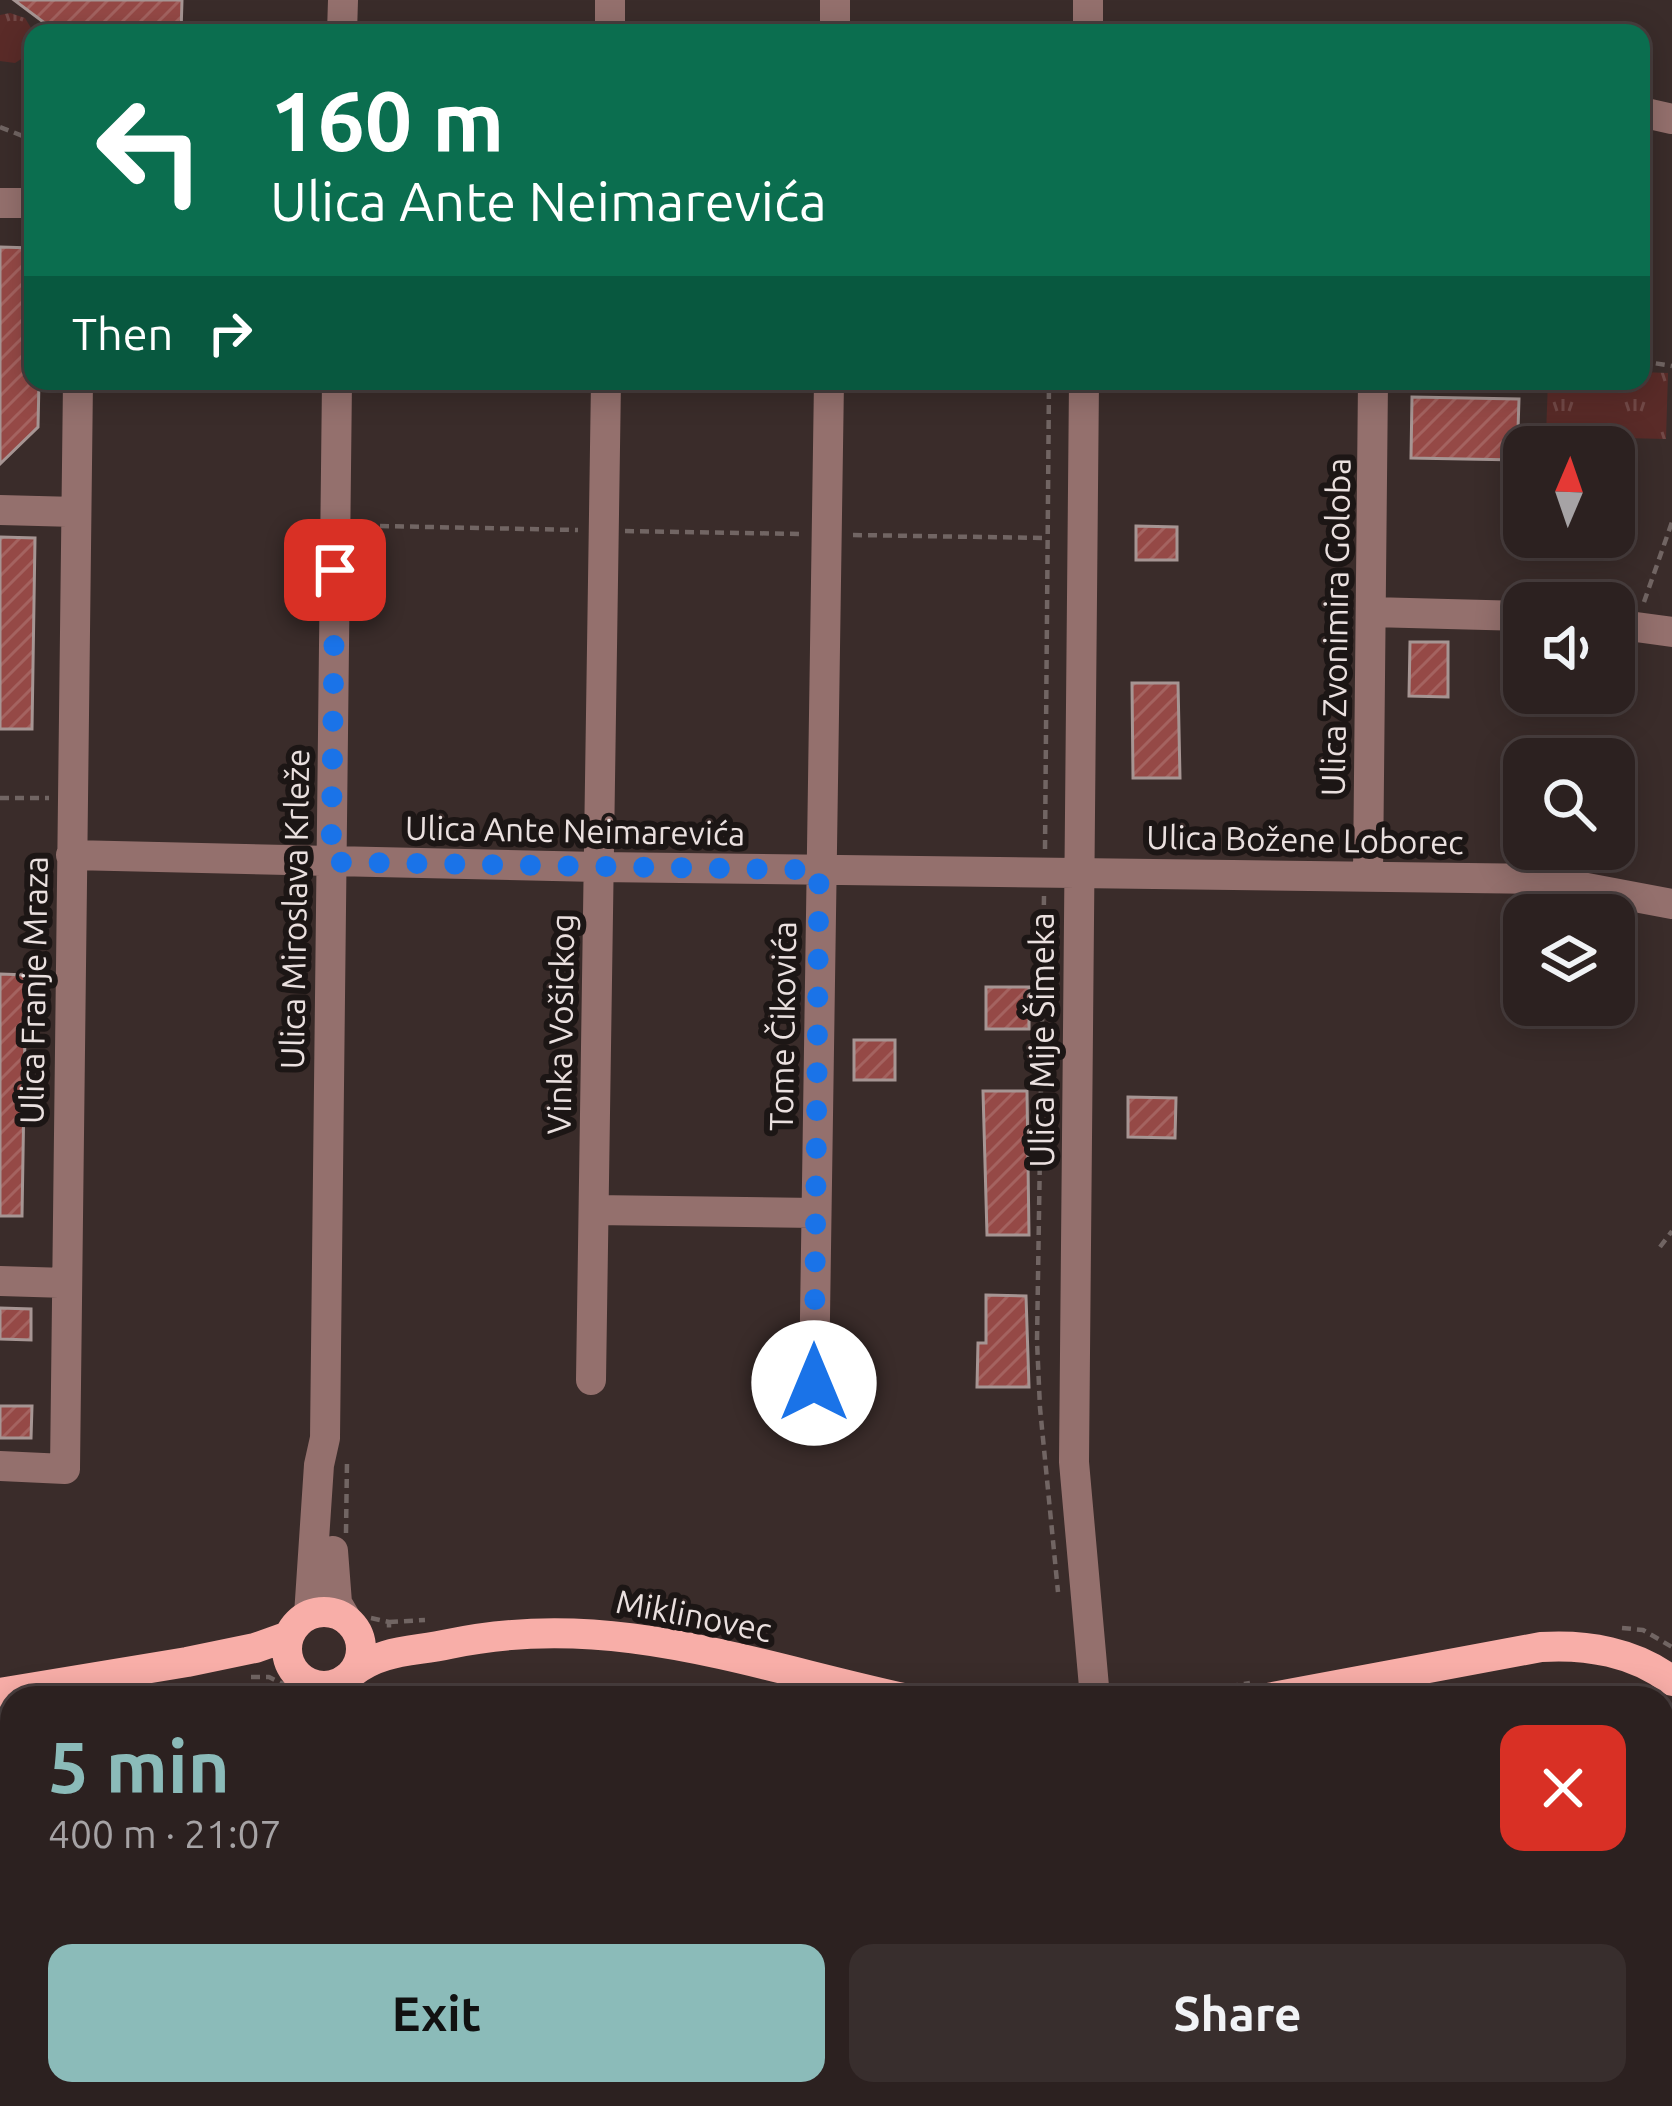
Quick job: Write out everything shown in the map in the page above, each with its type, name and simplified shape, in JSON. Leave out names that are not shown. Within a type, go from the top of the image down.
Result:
[{"type":"main road","points":[[329,1612],[351,1624],[361,1652],[324,1683],[287,1657],[299,1625],[329,1612]]},
{"type":"main road","name":"Miklinovec","points":[[351,1624],[389,1636],[467,1639]]},
{"type":"main road","name":"Miklinovec","points":[[42,1686],[255,1648],[299,1625]]},
{"type":"main road","name":"Miklinovec","points":[[187,1662],[324,1683],[390,1652],[467,1639],[566,1632],[623,1634],[850,1686]]},
{"type":"main road","points":[[1332,1686],[1570,1645],[1632,1658],[1672,1681]]},
{"type":"street","name":"Ulica Franje Mraza","points":[[0,1466],[64,1468],[78,390]]},
{"type":"street","name":"Ulica Miroslava Krleže","points":[[338,390],[325,1438],[334,1492],[334,1589],[351,1624]]},
{"type":"street","name":"Vinka Vošickog","points":[[591,1380],[606,390]]},
{"type":"street","name":"Tome Čikovića","points":[[814,1383],[829,390]]},
{"type":"street","name":"Ulica Mije Šimeka","points":[[1084,390],[1074,1462],[1094,1686]]},
{"type":"street","name":"Ulica Zvonimira Goloba","points":[[1368,874],[1373,390]]},
{"type":"street","points":[[0,510],[76,512]]},
{"type":"street","points":[[1371,612],[1503,615]]},
{"type":"street","points":[[1635,626],[1672,632]]},
{"type":"street","name":"Ulica Ante Neimarevića","points":[[70,855],[1078,872]]},
{"type":"street","name":"Ulica Božene Loborec","points":[[1078,872],[1539,879],[1672,904]]},
{"type":"street","points":[[594,1210],[815,1213]]},
{"type":"street","points":[[0,1281],[67,1283]]},
{"type":"street","name":"Ulica Miroslava Krleže","points":[[299,1625],[314,1585],[319,1466],[325,1438]]},
{"type":"path","points":[[1049,390],[1037,1341],[1060,1596]]},
{"type":"path","points":[[1635,601],[1672,522]]},
{"type":"path","points":[[827,534],[1048,538]]},
{"type":"path","points":[[0,798],[54,798]]},
{"type":"path","points":[[1660,1247],[1672,1232]]},
{"type":"green space","points":[[10,13],[29,24],[24,24],[24,57],[15,63],[0,61],[0,15]]},
{"type":"green space","points":[[1650,372],[1668,373],[1666,439],[1635,438],[1635,426],[1546,426],[1548,390],[1650,390]]},
{"type":"building","points":[[14,0],[182,0],[181,24],[46,24]]},
{"type":"building","points":[[0,247],[24,248],[24,390],[39,390],[38,427],[0,464]]},
{"type":"building","points":[[1412,397],[1519,399],[1518,426],[1503,426],[1503,460],[1411,458]]},
{"type":"building","points":[[1136,526],[1177,527],[1177,560],[1136,560]]},
{"type":"building","points":[[0,537],[35,538],[32,729],[0,729]]},
{"type":"building","points":[[1410,642],[1448,642],[1448,697],[1409,696]]},
{"type":"building","points":[[1132,683],[1178,683],[1180,778],[1133,778]]},
{"type":"building","points":[[0,974],[26,975],[22,1216],[0,1216]]},
{"type":"building","points":[[986,987],[1029,987],[1029,1029],[986,1029]]},
{"type":"building","points":[[854,1040],[895,1040],[895,1080],[854,1080]]},
{"type":"building","points":[[983,1091],[1027,1091],[1029,1235],[987,1235]]},
{"type":"building","points":[[1128,1097],[1176,1098],[1175,1138],[1128,1137]]},
{"type":"building","points":[[986,1295],[1026,1296],[1029,1387],[977,1387],[978,1343],[986,1343]]},
{"type":"building","points":[[0,1308],[31,1309],[31,1340],[0,1339]]},
{"type":"building","points":[[0,1406],[32,1406],[31,1438],[0,1438]]},
{"type":"route","points":[[335,570],[331,862],[819,870],[814,1383]]}]
